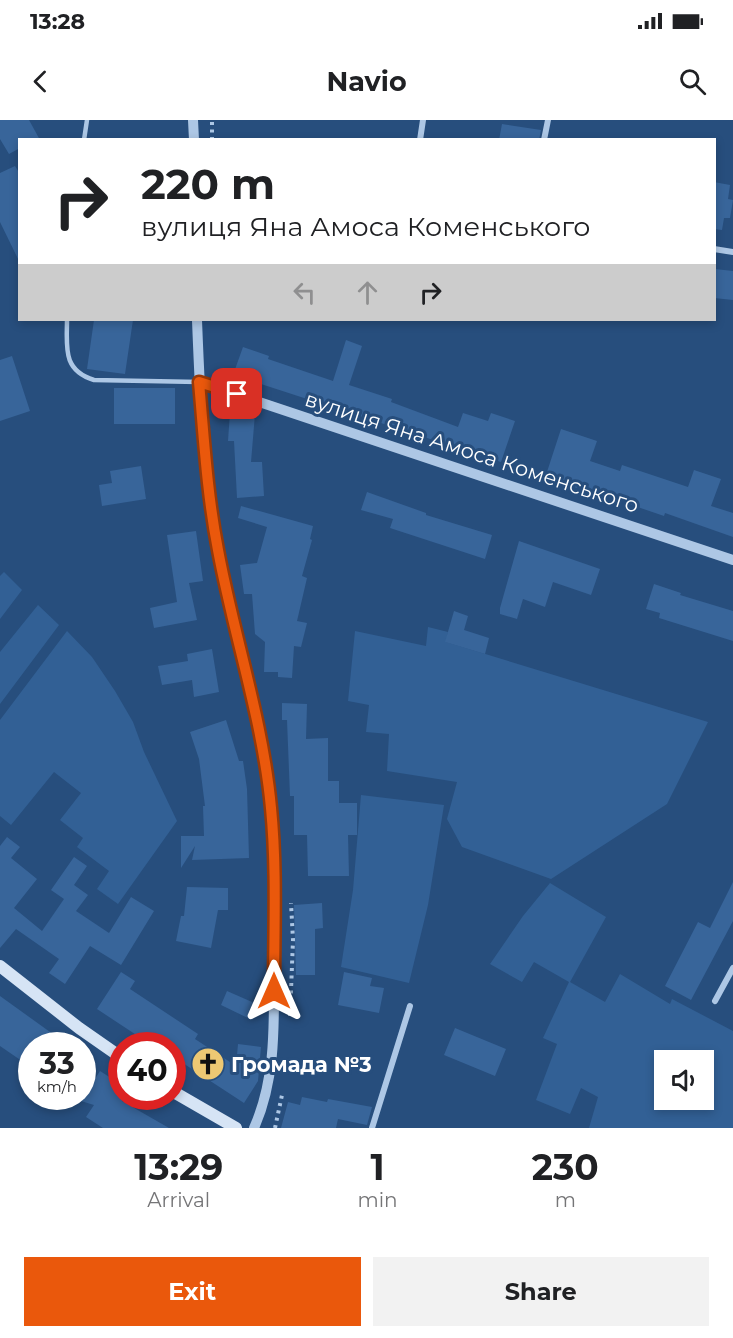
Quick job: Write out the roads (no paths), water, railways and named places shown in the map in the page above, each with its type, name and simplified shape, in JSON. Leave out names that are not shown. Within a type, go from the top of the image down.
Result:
[{"type":"main road","points":[[0,966],[108,1048]]},
{"type":"main road","points":[[186,1099],[236,1128]]},
{"type":"street","points":[[194,120],[194,138]]},
{"type":"street","points":[[420,138],[423,120]]},
{"type":"street","points":[[544,138],[548,120]]},
{"type":"street","points":[[716,249],[733,252]]},
{"type":"street","points":[[197,321],[199,382],[209,489],[218,549],[263,754],[271,808],[274,872],[274,1038],[263,1106],[254,1128]]},
{"type":"street","name":"вулиця Яна Амоса Коменського","points":[[199,382],[733,560]]},
{"type":"street","points":[[715,1001],[733,968]]},
{"type":"street","points":[[372,1128],[410,1006]]},
{"type":"lane","points":[[84,138],[87,120]]},
{"type":"lane","points":[[67,321],[67,355],[73,367],[83,377],[94,380],[199,382]]},
{"type":"place","name":"Громада №3","points":[[208,1064]]}]
